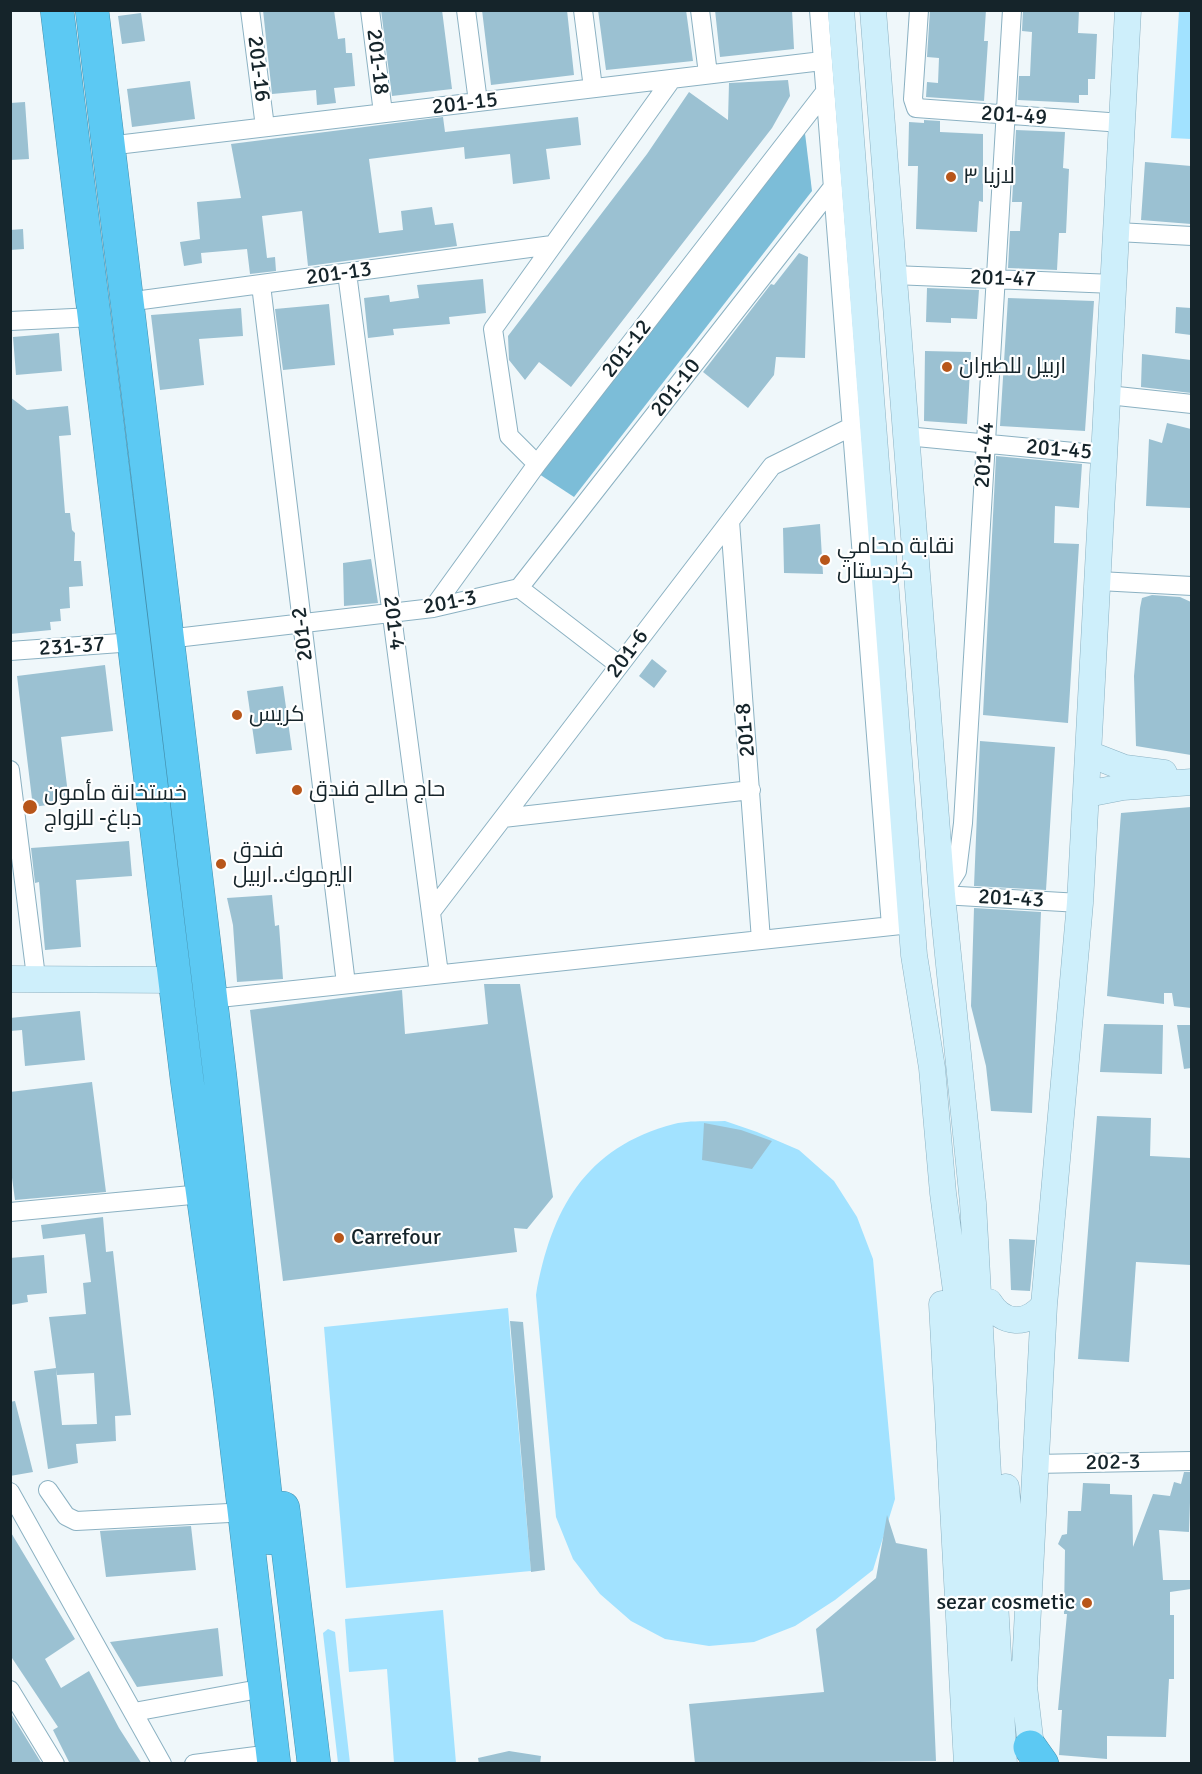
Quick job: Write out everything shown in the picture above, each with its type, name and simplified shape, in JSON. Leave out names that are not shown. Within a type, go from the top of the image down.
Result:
[{"type":"highway","points":[[57,10],[202,1194],[267,1374],[314,1764]]},
{"type":"highway","points":[[92,10],[210,999],[232,1402],[262,1761]]},
{"type":"highway","points":[[81,209],[88,220],[97,224],[111,218],[115,204]]},
{"type":"highway","points":[[88,270],[91,257],[98,249],[113,250],[121,262]]},
{"type":"highway","points":[[226,1264],[214,1388],[248,1691],[262,1761]]},
{"type":"highway","points":[[226,1264],[294,1764]]},
{"type":"main road","points":[[842,10],[889,632],[901,925],[932,1068],[943,1193],[963,1343],[985,1764]]},
{"type":"main road","points":[[873,10],[942,895],[1027,1760]]},
{"type":"main road","points":[[1024,1686],[1044,1305],[1080,903],[1087,794],[1128,10]]},
{"type":"main road","points":[[889,632],[922,630]]},
{"type":"main road","points":[[1089,754],[1125,768],[1191,777]]},
{"type":"main road","points":[[1087,794],[1124,787],[1191,782]]},
{"type":"main road","points":[[23,978],[175,980]]},
{"type":"main road","points":[[943,1193],[940,1271],[967,1764]]},
{"type":"main road","points":[[973,1203],[988,1302],[1024,1686],[1027,1760]]},
{"type":"main road","points":[[988,1302],[1002,1317],[1011,1321],[1030,1317],[1044,1305]]},
{"type":"street","name":"201-16","points":[[250,10],[265,127]]},
{"type":"street","name":"201-18","points":[[370,10],[383,113]]},
{"type":"street","points":[[466,10],[478,102]]},
{"type":"street","points":[[583,10],[592,88]]},
{"type":"street","points":[[700,10],[708,75]]},
{"type":"street","points":[[210,999],[901,925],[851,427],[819,10]]},
{"type":"street","name":"201-49","points":[[919,10],[913,99],[916,108],[1122,123]]},
{"type":"street","name":"201-44","points":[[942,895],[957,871],[962,831],[985,443],[998,278],[1012,10]]},
{"type":"street","name":"201-15","points":[[108,146],[822,61]]},
{"type":"street","points":[[537,464],[508,436],[492,329],[672,79]]},
{"type":"street","name":"201-12","points":[[433,608],[537,464],[825,92]]},
{"type":"street","name":"201-10","points":[[519,588],[832,188]]},
{"type":"street","points":[[1117,232],[1191,236]]},
{"type":"street","name":"201-13","points":[[126,302],[552,245]]},
{"type":"street","name":"201-4","points":[[347,273],[439,974]]},
{"type":"street","name":"201-47","points":[[893,275],[1114,284]]},
{"type":"street","name":"201-2","points":[[261,285],[346,984]]},
{"type":"street","points":[[10,321],[94,317]]},
{"type":"street","points":[[1108,395],[1191,404]]},
{"type":"street","name":"201-6","points":[[431,912],[772,466],[851,427]]},
{"type":"street","name":"201-45","points":[[906,436],[1106,455]]},
{"type":"street","name":"201-8","points":[[730,521],[761,940]]},
{"type":"street","points":[[1099,580],[1191,586]]},
{"type":"street","points":[[519,588],[619,665]]},
{"type":"street","name":"201-3","points":[[167,639],[433,608],[519,588]]},
{"type":"street","name":"231-37","points":[[10,651],[134,642]]},
{"type":"street","points":[[10,770],[23,978]]},
{"type":"street","points":[[502,818],[751,790]]},
{"type":"street","name":"201-43","points":[[942,895],[1080,903]]},
{"type":"street","points":[[10,1212],[202,1194]]},
{"type":"street","name":"202-3","points":[[1034,1464],[1191,1461]]},
{"type":"street","points":[[48,1490],[66,1516],[76,1521],[229,1513]]},
{"type":"street","points":[[10,1492],[162,1764]]},
{"type":"street","points":[[10,1690],[55,1764]]},
{"type":"street","points":[[134,1712],[248,1691]]},
{"type":"street","points":[[194,1764],[262,1761]]},
{"type":"shaded area","points":[[1179,11],[1191,11],[1191,139],[1171,138]]},
{"type":"shaded area","points":[[804,125],[812,191],[574,497],[539,474]]},
{"type":"shaded area","points":[[725,1121],[799,1150],[834,1181],[857,1217],[873,1259],[895,1499],[873,1570],[835,1600],[795,1626],[754,1642],[709,1646],[665,1639],[631,1621],[600,1594],[573,1559],[556,1517],[536,1295],[551,1236],[577,1186],[595,1166],[617,1148],[643,1134],[680,1123]]},
{"type":"shaded area","points":[[508,1308],[531,1571],[346,1588],[324,1327]]},
{"type":"shaded area","points":[[443,1610],[456,1763],[394,1763],[387,1669],[349,1672],[345,1619]]},
{"type":"shaded area","points":[[328,1629],[335,1632],[350,1763],[338,1763],[323,1633]]},
{"type":"building","points":[[263,10],[334,10],[338,39],[345,38],[346,53],[352,53],[355,86],[334,88],[336,103],[317,105],[316,90],[272,94]]},
{"type":"building","points":[[381,10],[442,10],[452,89],[392,96]]},
{"type":"building","points":[[482,10],[567,10],[574,75],[491,85]]},
{"type":"building","points":[[598,10],[686,10],[693,61],[606,70]]},
{"type":"building","points":[[715,10],[792,10],[794,49],[720,57]]},
{"type":"building","points":[[930,10],[986,10],[984,41],[988,41],[984,101],[926,97],[927,82],[938,83],[939,58],[927,57]]},
{"type":"building","points":[[1023,10],[1079,10],[1078,33],[1097,34],[1095,79],[1088,79],[1088,95],[1079,95],[1079,103],[1018,100],[1019,76],[1030,76],[1032,32],[1022,31]]},
{"type":"building","points":[[141,13],[145,41],[122,44],[118,16]]},
{"type":"building","points":[[788,80],[790,96],[772,128],[571,387],[539,362],[525,380],[509,360],[508,336],[647,154],[689,92],[728,120],[729,83]]},
{"type":"building","points":[[190,81],[195,119],[132,127],[127,89]]},
{"type":"building","points":[[25,102],[29,159],[10,160],[10,103]]},
{"type":"building","points":[[443,117],[445,132],[578,117],[581,145],[546,149],[550,179],[513,184],[510,154],[465,159],[464,147],[369,159],[379,233],[403,230],[401,211],[432,207],[435,225],[453,223],[457,246],[308,266],[302,211],[262,216],[267,258],[275,257],[276,271],[250,274],[247,249],[201,253],[202,263],[184,266],[180,242],[200,239],[197,202],[241,198],[231,144]]},
{"type":"building","points":[[924,120],[940,121],[940,132],[983,134],[983,202],[979,201],[977,232],[916,229],[918,166],[908,166],[909,122],[924,123]]},
{"type":"building","points":[[1016,130],[1065,132],[1063,168],[1069,169],[1066,233],[1059,233],[1057,270],[1008,268],[1010,231],[1020,231],[1022,202],[1012,202]]},
{"type":"building","points":[[1145,162],[1191,166],[1191,224],[1141,220]]},
{"type":"building","points":[[23,229],[24,249],[10,250],[10,230]]},
{"type":"building","points":[[799,253],[808,257],[805,358],[776,357],[774,375],[748,408],[703,372],[771,284],[774,285]]},
{"type":"building","points":[[483,279],[486,313],[449,317],[450,324],[393,329],[394,335],[368,338],[364,298],[389,295],[390,302],[419,298],[417,285]]},
{"type":"building","points":[[927,288],[979,290],[977,319],[951,318],[951,323],[926,322]]},
{"type":"building","points":[[1008,298],[1094,301],[1085,431],[1000,426]]},
{"type":"building","points":[[329,304],[335,365],[283,370],[275,309]]},
{"type":"building","points":[[1176,307],[1191,308],[1191,335],[1175,333]]},
{"type":"building","points":[[241,308],[243,336],[199,339],[204,385],[160,390],[151,315]]},
{"type":"building","points":[[59,333],[62,371],[16,375],[13,337]]},
{"type":"building","points":[[925,351],[971,352],[967,424],[924,421]]},
{"type":"building","points":[[1142,354],[1191,360],[1191,393],[1141,387]]},
{"type":"building","points":[[10,397],[27,410],[68,406],[71,435],[59,436],[65,513],[70,513],[72,530],[75,533],[74,561],[81,561],[83,586],[69,587],[70,608],[60,609],[61,621],[50,622],[51,630],[10,634]]},
{"type":"building","points":[[1167,423],[1191,429],[1191,508],[1146,506],[1149,439],[1162,443]]},
{"type":"building","points":[[996,456],[1082,464],[1079,508],[1055,506],[1054,543],[1079,544],[1068,723],[983,715]]},
{"type":"building","points":[[820,524],[823,574],[784,573],[783,528]]},
{"type":"building","points":[[371,559],[378,603],[344,606],[343,563]]},
{"type":"building","points":[[1152,595],[1180,597],[1191,602],[1191,755],[1136,746],[1134,676],[1140,608],[1142,598]]},
{"type":"building","points":[[652,659],[667,671],[654,688],[639,676]]},
{"type":"building","points":[[105,665],[113,731],[61,737],[69,802],[33,807],[17,676]]},
{"type":"building","points":[[283,686],[292,750],[256,754],[247,691]]},
{"type":"building","points":[[980,741],[1055,747],[1046,890],[974,886]]},
{"type":"building","points":[[1191,807],[1191,1008],[1174,1006],[1172,993],[1164,993],[1164,1004],[1107,996],[1121,813]]},
{"type":"building","points":[[129,841],[132,876],[76,880],[81,947],[45,950],[39,882],[35,883],[31,848]]},
{"type":"building","points":[[272,895],[275,926],[279,925],[283,979],[237,982],[233,925],[227,898]]},
{"type":"building","points":[[974,908],[1041,912],[1032,1113],[991,1111],[986,1066],[971,1006]]},
{"type":"building","points":[[484,984],[520,984],[553,1197],[527,1229],[514,1228],[517,1252],[283,1281],[250,1010],[402,990],[405,1034],[488,1024]]},
{"type":"building","points":[[80,1011],[85,1060],[25,1066],[22,1030],[10,1031],[10,1018]]},
{"type":"building","points":[[1104,1024],[1163,1025],[1162,1074],[1100,1072]]},
{"type":"building","points":[[1177,1025],[1191,1025],[1191,1068],[1184,1069]]},
{"type":"building","points":[[92,1082],[106,1192],[15,1200],[10,1163],[10,1092]]},
{"type":"building","points":[[1097,1116],[1151,1118],[1150,1156],[1191,1158],[1191,1265],[1136,1262],[1129,1362],[1078,1359]]},
{"type":"building","points":[[704,1123],[741,1130],[772,1141],[752,1169],[702,1160]]},
{"type":"building","points":[[103,1217],[106,1252],[113,1251],[131,1415],[115,1416],[116,1441],[76,1444],[78,1463],[48,1469],[34,1371],[56,1368],[49,1317],[86,1314],[83,1283],[91,1282],[85,1234],[43,1239],[41,1225]],"holes":[[[56,1369],[57,1375],[94,1373],[97,1424],[62,1425]]]},
{"type":"building","points":[[1009,1239],[1035,1240],[1030,1291],[1011,1290]]},
{"type":"building","points":[[44,1255],[47,1293],[27,1295],[28,1302],[10,1305],[10,1258]]},
{"type":"building","points":[[510,1321],[523,1322],[545,1570],[531,1572]]},
{"type":"building","points":[[15,1401],[33,1472],[10,1476],[10,1402]]},
{"type":"building","points":[[1184,1472],[1191,1472],[1189,1532],[1159,1530],[1163,1580],[1191,1580],[1191,1589],[1170,1592],[1170,1615],[1174,1615],[1174,1679],[1169,1679],[1166,1737],[1107,1736],[1107,1759],[1059,1755],[1062,1710],[1058,1710],[1067,1614],[1064,1614],[1065,1550],[1058,1544],[1062,1535],[1067,1534],[1068,1511],[1081,1511],[1083,1483],[1110,1484],[1110,1494],[1132,1495],[1133,1547],[1153,1494],[1170,1496],[1174,1482],[1181,1484]]},
{"type":"building","points":[[887,1515],[896,1543],[927,1549],[936,1761],[695,1764],[689,1704],[824,1692],[816,1629],[876,1578]]},
{"type":"building","points":[[191,1526],[196,1570],[106,1577],[100,1531]]},
{"type":"building","points":[[10,1531],[75,1639],[45,1659],[61,1688],[89,1671],[119,1728],[142,1764],[70,1764],[53,1730],[58,1727],[10,1655]]},
{"type":"building","points":[[218,1628],[223,1676],[137,1687],[110,1642]]},
{"type":"building","points":[[10,1712],[42,1764],[10,1764]]},
{"type":"building","points":[[509,1751],[541,1756],[540,1764],[479,1764],[478,1758]]},
{"type":"place","name":"لازیا ٣","points":[[951,177]]},
{"type":"place","name":"اربيل للطيران","points":[[947,367]]},
{"type":"place","name":"نقابة محامي كردستان","points":[[825,560]]},
{"type":"place","name":"كريس","points":[[237,715]]},
{"type":"place","name":"حاج صالح فندق","points":[[297,790]]},
{"type":"place","name":"خستخانة مأمون دباغ- للزواج","points":[[30,807]]},
{"type":"place","name":"فندق اليرموك..اربيل","points":[[221,864]]},
{"type":"place","name":"Carrefour","points":[[339,1238]]},
{"type":"place","name":"sezar cosmetic","points":[[1087,1603]]}]
